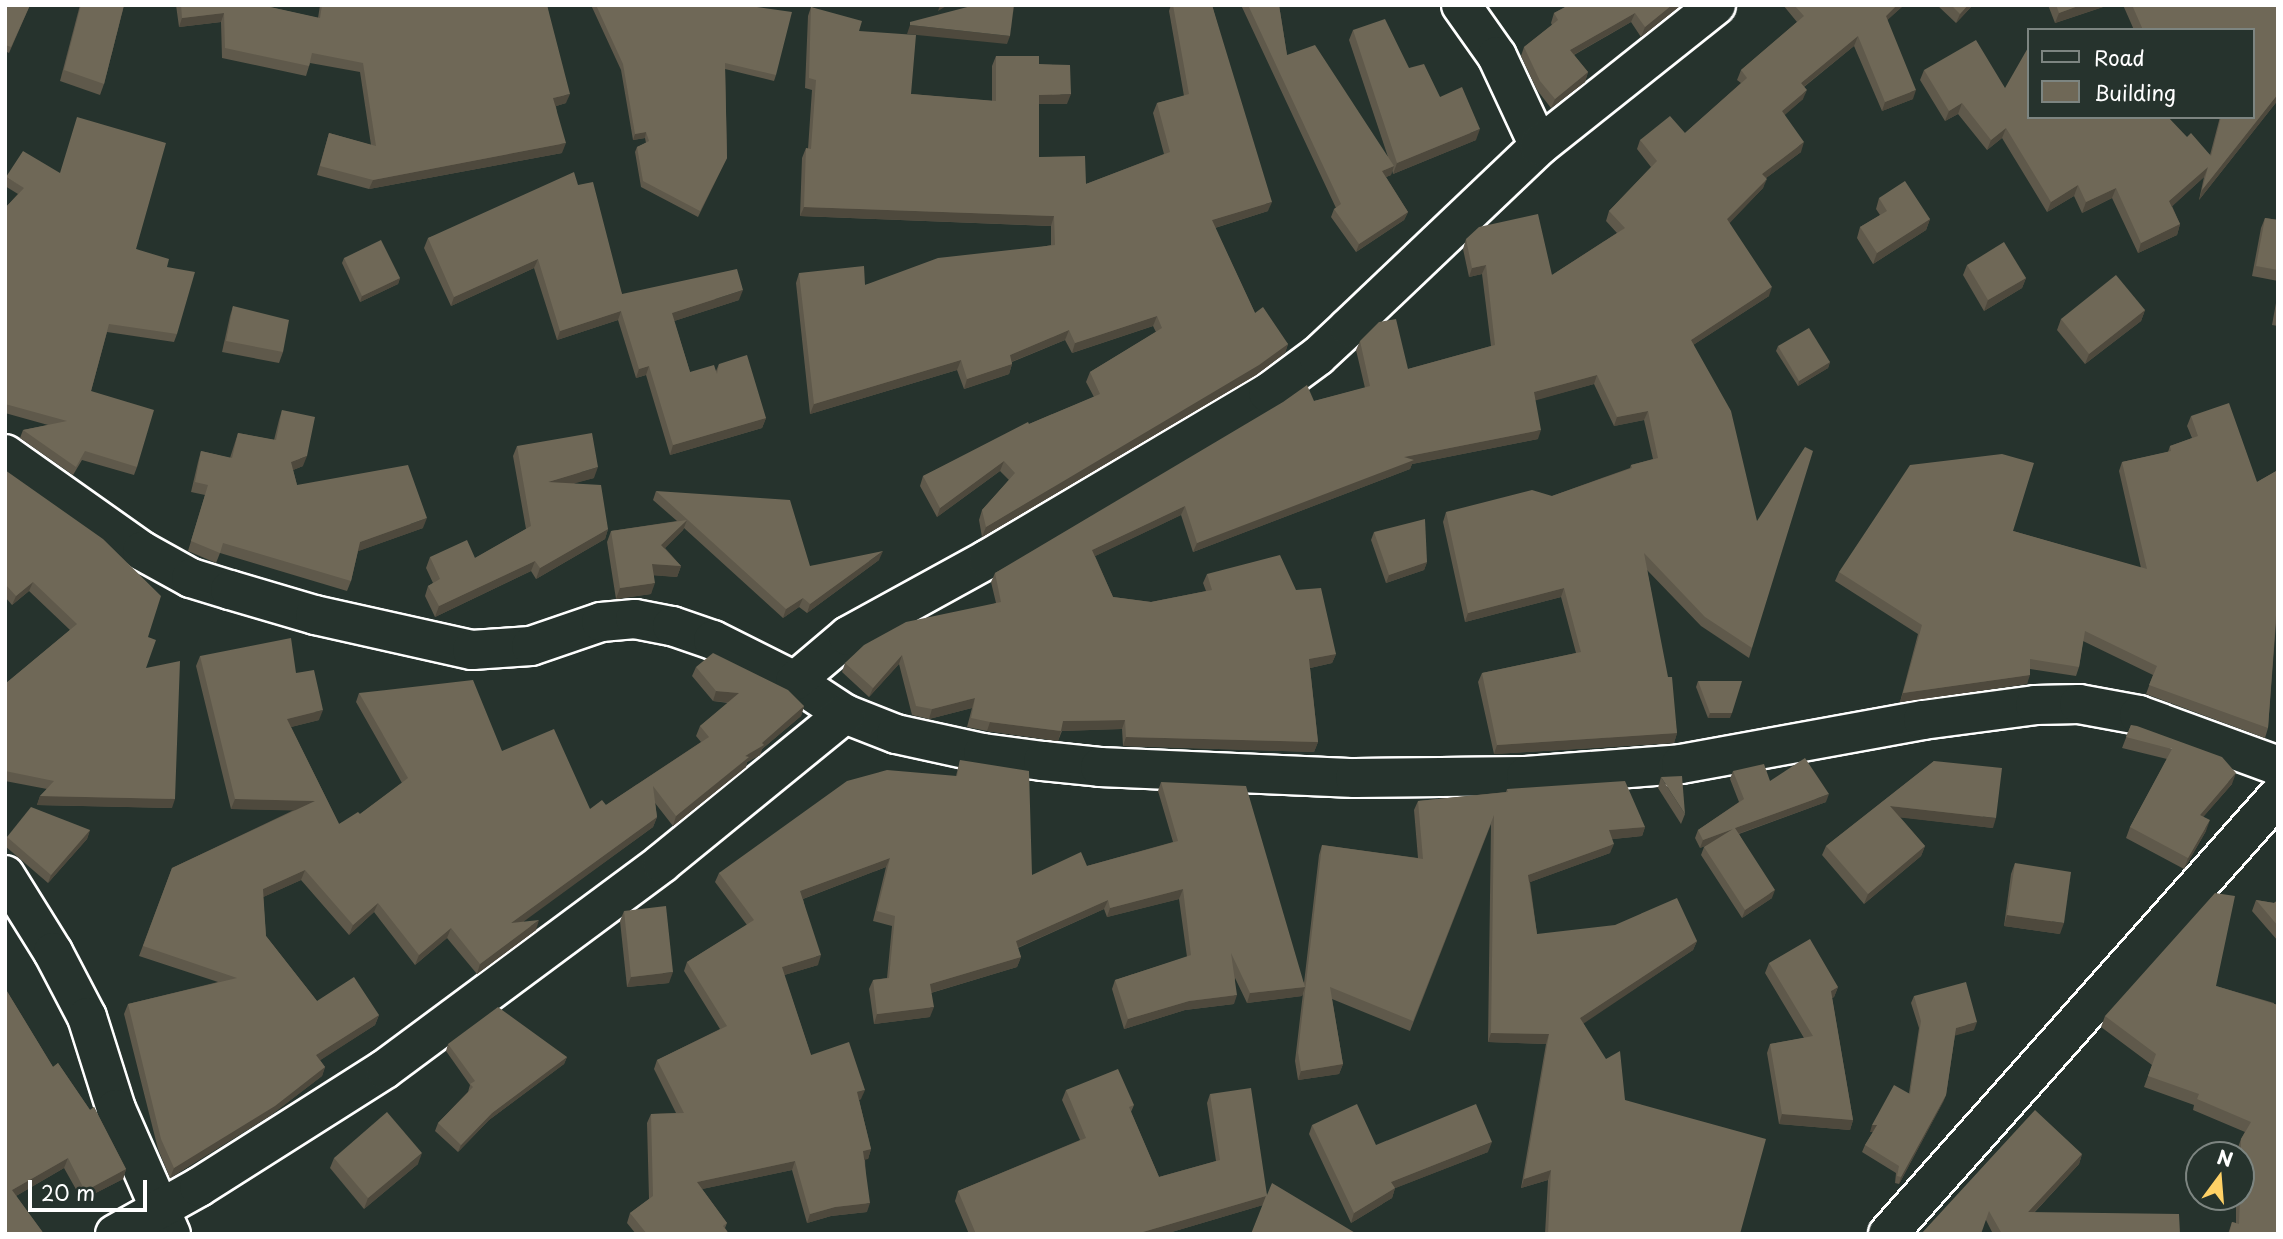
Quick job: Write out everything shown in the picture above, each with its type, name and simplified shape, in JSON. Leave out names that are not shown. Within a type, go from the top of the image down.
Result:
[{"type":"street","points":[[1461,5],[1497,56],[1539,146]]},
{"type":"street","points":[[795,681],[848,636],[988,559],[1268,393],[1342,334],[1539,146],[1716,5]]},
{"type":"street","points":[[5,454],[142,551],[191,578],[315,615],[472,650],[531,646],[601,622],[635,619],[672,626],[713,639],[795,681],[845,714],[897,734],[983,753],[1100,767],[1368,778],[1526,776],[1681,764],[1743,755],[1923,720],[2035,705],[2079,704],[2139,715],[2278,766]]},
{"type":"street","points":[[115,1234],[166,1221],[199,1186],[385,1069],[662,863],[845,714]]},
{"type":"street","points":[[1888,1234],[2278,796]]},
{"type":"street","points":[[5,875],[53,952],[87,1017],[116,1109],[166,1221]]},
{"type":"building","points":[[5,5],[30,5],[11,47],[5,45]]},
{"type":"building","points":[[81,5],[124,5],[104,84],[64,70]]},
{"type":"building","points":[[181,5],[261,5],[320,18],[322,5],[547,5],[570,94],[553,98],[566,143],[373,180],[320,166],[329,133],[376,146],[363,63],[312,53],[309,66],[225,48],[224,13],[182,18]]},
{"type":"building","points":[[596,5],[743,5],[792,12],[776,75],[725,63],[727,158],[700,211],[643,181],[637,147],[649,141],[646,132],[635,134],[623,64]]},
{"type":"building","points":[[975,5],[1014,5],[1010,36],[910,25],[910,22]]},
{"type":"building","points":[[1173,5],[1212,5],[1272,202],[1212,220],[1255,313],[1263,307],[1288,344],[1259,365],[986,527],[982,510],[1015,473],[1004,461],[940,508],[923,476],[1028,422],[1029,424],[1100,394],[1090,372],[1162,328],[1157,316],[1075,343],[1069,330],[1010,355],[1012,364],[967,379],[961,360],[814,404],[799,273],[864,266],[865,285],[938,258],[1055,245],[1054,216],[804,207],[806,148],[811,149],[816,80],[809,78],[811,7],[862,21],[859,31],[916,35],[911,94],[996,101],[996,56],[1039,56],[1039,64],[1070,65],[1071,94],[1039,95],[1039,157],[1085,156],[1086,184],[1170,152],[1157,103],[1189,94]]},
{"type":"building","points":[[1248,5],[1279,5],[1287,55],[1315,45],[1394,166],[1382,171],[1408,212],[1359,244],[1334,209],[1341,204]]},
{"type":"building","points":[[1569,5],[1672,5],[1645,27],[1635,13],[1570,50],[1588,72],[1555,99],[1540,81],[1524,47],[1558,20],[1554,13]]},
{"type":"building","points":[[1794,5],[1897,5],[1886,16],[1916,90],[1885,102],[1858,36],[1801,83],[1807,90],[1782,111],[1804,142],[1762,174],[1767,179],[1727,219],[1772,287],[1691,340],[1731,411],[1757,521],[1805,447],[1813,451],[1752,648],[1705,617],[1644,553],[1668,677],[1672,677],[1677,733],[1497,745],[1482,673],[1581,652],[1564,588],[1468,613],[1446,512],[1532,490],[1552,496],[1632,468],[1631,465],[1658,458],[1648,411],[1617,417],[1597,375],[1534,392],[1541,430],[1404,457],[1414,460],[1197,543],[1185,506],[1092,550],[1113,597],[1151,602],[1212,590],[1207,574],[1280,555],[1296,590],[1321,588],[1336,654],[1309,659],[1318,742],[1126,737],[1125,720],[1063,721],[1061,731],[990,722],[971,718],[975,698],[932,709],[916,706],[902,655],[873,688],[845,663],[864,645],[906,622],[1001,602],[995,573],[1283,402],[1307,385],[1314,401],[1370,386],[1360,341],[1379,322],[1396,319],[1408,369],[1495,345],[1486,265],[1472,268],[1466,239],[1479,227],[1538,214],[1552,275],[1625,228],[1609,211],[1657,161],[1640,140],[1670,116],[1685,133],[1747,78],[1741,70],[1804,16]]},
{"type":"building","points":[[1951,5],[1968,5],[1960,14]]},
{"type":"building","points":[[2056,5],[2081,5],[2059,13]]},
{"type":"building","points":[[2132,5],[2278,5],[2278,94],[2202,190],[2208,167],[2169,201],[2180,224],[2141,243],[2116,188],[2086,202],[2078,185],[2051,202],[2006,128],[1991,140],[1962,103],[1949,111],[1924,70],[1976,40],[2005,88],[2028,48],[2028,119],[2170,119],[2187,137],[2191,133],[2211,156],[2220,119],[2255,119],[2255,28],[2142,28]]},
{"type":"building","points":[[1385,19],[1409,68],[1424,64],[1440,97],[1462,87],[1480,129],[1397,163],[1353,30]]},
{"type":"building","points":[[77,117],[166,143],[136,249],[169,259],[167,267],[195,272],[177,334],[109,324],[91,391],[154,410],[137,467],[85,451],[76,467],[23,430],[67,421],[5,404],[5,208],[24,188],[6,177],[23,151],[60,173]]},
{"type":"building","points":[[574,172],[578,185],[593,182],[622,294],[737,269],[743,290],[672,313],[690,372],[714,365],[717,374],[719,364],[747,355],[766,418],[673,445],[649,366],[639,369],[621,311],[560,331],[538,259],[454,297],[428,238]]},
{"type":"building","points":[[1905,181],[1930,219],[1877,253],[1860,227],[1887,211],[1879,198]]},
{"type":"building","points":[[2265,218],[2278,220],[2278,270],[2256,266]]},
{"type":"building","points":[[381,240],[400,278],[362,296],[344,258]]},
{"type":"building","points":[[2004,242],[2026,278],[1988,300],[1967,265]]},
{"type":"building","points":[[2116,275],[2145,310],[2089,354],[2061,319]]},
{"type":"building","points":[[233,306],[289,320],[283,352],[226,341]]},
{"type":"building","points":[[1809,328],[1830,362],[1799,381],[1778,346]]},
{"type":"building","points":[[2229,403],[2257,482],[2278,470],[2278,587],[2268,728],[2149,685],[2157,666],[2085,631],[2079,667],[2030,659],[2030,675],[1903,693],[1922,625],[1839,572],[1910,465],[2002,454],[2034,463],[2013,531],[2147,569],[2122,462],[2171,451],[2170,446],[2198,436],[2191,416]]},
{"type":"building","points":[[282,410],[315,417],[307,456],[291,462],[297,485],[408,465],[427,518],[360,542],[351,581],[223,543],[220,553],[191,541],[208,485],[195,482],[201,451],[232,458],[238,433],[276,440]]},
{"type":"building","points":[[592,433],[598,467],[548,482],[601,485],[608,529],[540,568],[535,561],[439,606],[428,586],[440,579],[430,557],[467,540],[475,558],[531,526],[517,446]]},
{"type":"building","points":[[5,470],[103,539],[161,596],[148,637],[156,640],[146,668],[180,661],[175,799],[40,796],[54,781],[5,771],[5,684],[77,624],[33,582],[16,596],[5,584]]},
{"type":"building","points":[[656,491],[790,500],[810,566],[883,551],[810,604],[803,598],[786,609]]},
{"type":"building","points":[[1425,519],[1427,562],[1389,575],[1374,532]]},
{"type":"building","points":[[687,520],[661,545],[681,566],[652,564],[655,583],[620,588],[611,531]]},
{"type":"building","points":[[291,638],[296,673],[314,670],[323,710],[287,719],[339,824],[358,812],[360,814],[408,778],[359,693],[473,680],[502,751],[554,729],[590,809],[602,800],[606,805],[709,737],[700,726],[739,693],[716,691],[696,667],[713,653],[788,690],[804,706],[762,743],[764,745],[745,756],[749,757],[676,816],[653,786],[657,817],[511,923],[539,920],[480,964],[451,928],[419,955],[378,903],[353,925],[305,870],[263,889],[266,936],[317,1001],[354,977],[379,1015],[316,1055],[325,1067],[275,1106],[174,1168],[161,1139],[128,1004],[237,978],[143,946],[172,868],[315,801],[235,799],[200,656]]},
{"type":"building","points":[[1698,681],[1742,681],[1732,713],[1710,713]]},
{"type":"building","points":[[2131,725],[2222,757],[2236,773],[2200,815],[2210,820],[2188,858],[2130,827],[2172,749],[2126,737]]},
{"type":"building","points":[[1805,758],[1829,794],[1735,828],[1775,890],[1745,910],[1704,847],[1733,829],[1703,840],[1698,830],[1744,799],[1733,771],[1764,764],[1770,781]]},
{"type":"building","points":[[960,760],[1029,771],[1032,875],[1081,852],[1087,866],[1178,841],[1161,782],[1246,786],[1305,987],[1250,993],[1231,953],[1237,995],[1189,1001],[1128,1019],[1115,980],[1191,955],[1183,889],[1110,908],[1108,900],[1016,941],[1021,957],[930,984],[934,1007],[877,1014],[873,980],[889,978],[895,916],[877,911],[890,858],[800,891],[821,955],[782,967],[811,1055],[849,1042],[865,1090],[857,1092],[871,1149],[863,1151],[870,1203],[835,1207],[810,1214],[795,1161],[697,1182],[727,1223],[723,1226],[729,1234],[647,1234],[630,1213],[653,1196],[651,1114],[684,1113],[657,1060],[727,1026],[687,962],[754,920],[719,873],[847,781],[887,770],[957,776]]},
{"type":"building","points":[[1934,761],[2002,768],[1996,818],[1890,806],[1925,846],[1868,894],[1826,846]]},
{"type":"building","points":[[1682,776],[1685,814],[1661,777]]},
{"type":"building","points":[[1625,781],[1645,827],[1609,830],[1614,844],[1528,875],[1537,934],[1615,925],[1677,898],[1697,941],[1580,1018],[1606,1059],[1620,1051],[1625,1100],[1766,1139],[1740,1234],[1548,1234],[1551,1170],[1524,1179],[1549,1034],[1491,1033],[1494,815],[1413,1021],[1330,987],[1343,1064],[1301,1071],[1298,1052],[1322,845],[1423,859],[1418,801],[1508,792],[1507,789]]},
{"type":"building","points":[[31,807],[90,830],[51,875],[7,837]]},
{"type":"building","points":[[2015,863],[2071,872],[2064,923],[2007,915]]},
{"type":"building","points":[[2215,893],[2235,896],[2216,986],[2278,1005],[2278,1234],[2229,1234],[2232,1222],[2239,1224],[2239,1211],[2255,1211],[2255,1141],[2241,1141],[2251,1122],[2197,1099],[2199,1094],[2148,1076],[2156,1054],[2105,1016]]},
{"type":"building","points":[[2256,900],[2274,903],[2278,900],[2278,926]]},
{"type":"building","points":[[666,906],[673,972],[631,977],[624,911]]},
{"type":"building","points":[[1810,939],[1838,987],[1831,991],[1853,1120],[1782,1114],[1770,1044],[1813,1036],[1769,963]]},
{"type":"building","points":[[1966,982],[1977,1022],[1956,1028],[1946,1095],[1901,1177],[1897,1176],[1899,1166],[1865,1145],[1877,1125],[1872,1125],[1894,1085],[1910,1094],[1921,1021],[1914,996]]},
{"type":"building","points":[[5,988],[53,1067],[58,1063],[90,1110],[94,1107],[126,1169],[85,1191],[68,1158],[12,1190],[44,1234],[5,1234]]},
{"type":"building","points":[[498,1007],[567,1057],[492,1113],[461,1145],[438,1123],[473,1087],[470,1084],[475,1081],[448,1044]]},
{"type":"building","points":[[1118,1069],[1134,1105],[1129,1107],[1159,1177],[1220,1160],[1210,1094],[1251,1088],[1267,1195],[1272,1183],[1357,1234],[1251,1234],[1266,1196],[1136,1234],[976,1234],[958,1191],[1086,1138],[1066,1090]]},
{"type":"building","points":[[1357,1104],[1376,1145],[1476,1104],[1492,1142],[1391,1182],[1395,1188],[1354,1213],[1312,1125]]},
{"type":"building","points":[[2035,1110],[2082,1154],[2028,1212],[2179,1214],[2180,1234],[2002,1234],[1989,1211],[1981,1234],[1921,1234]]},
{"type":"building","points":[[387,1112],[422,1153],[368,1198],[334,1158]]}]
